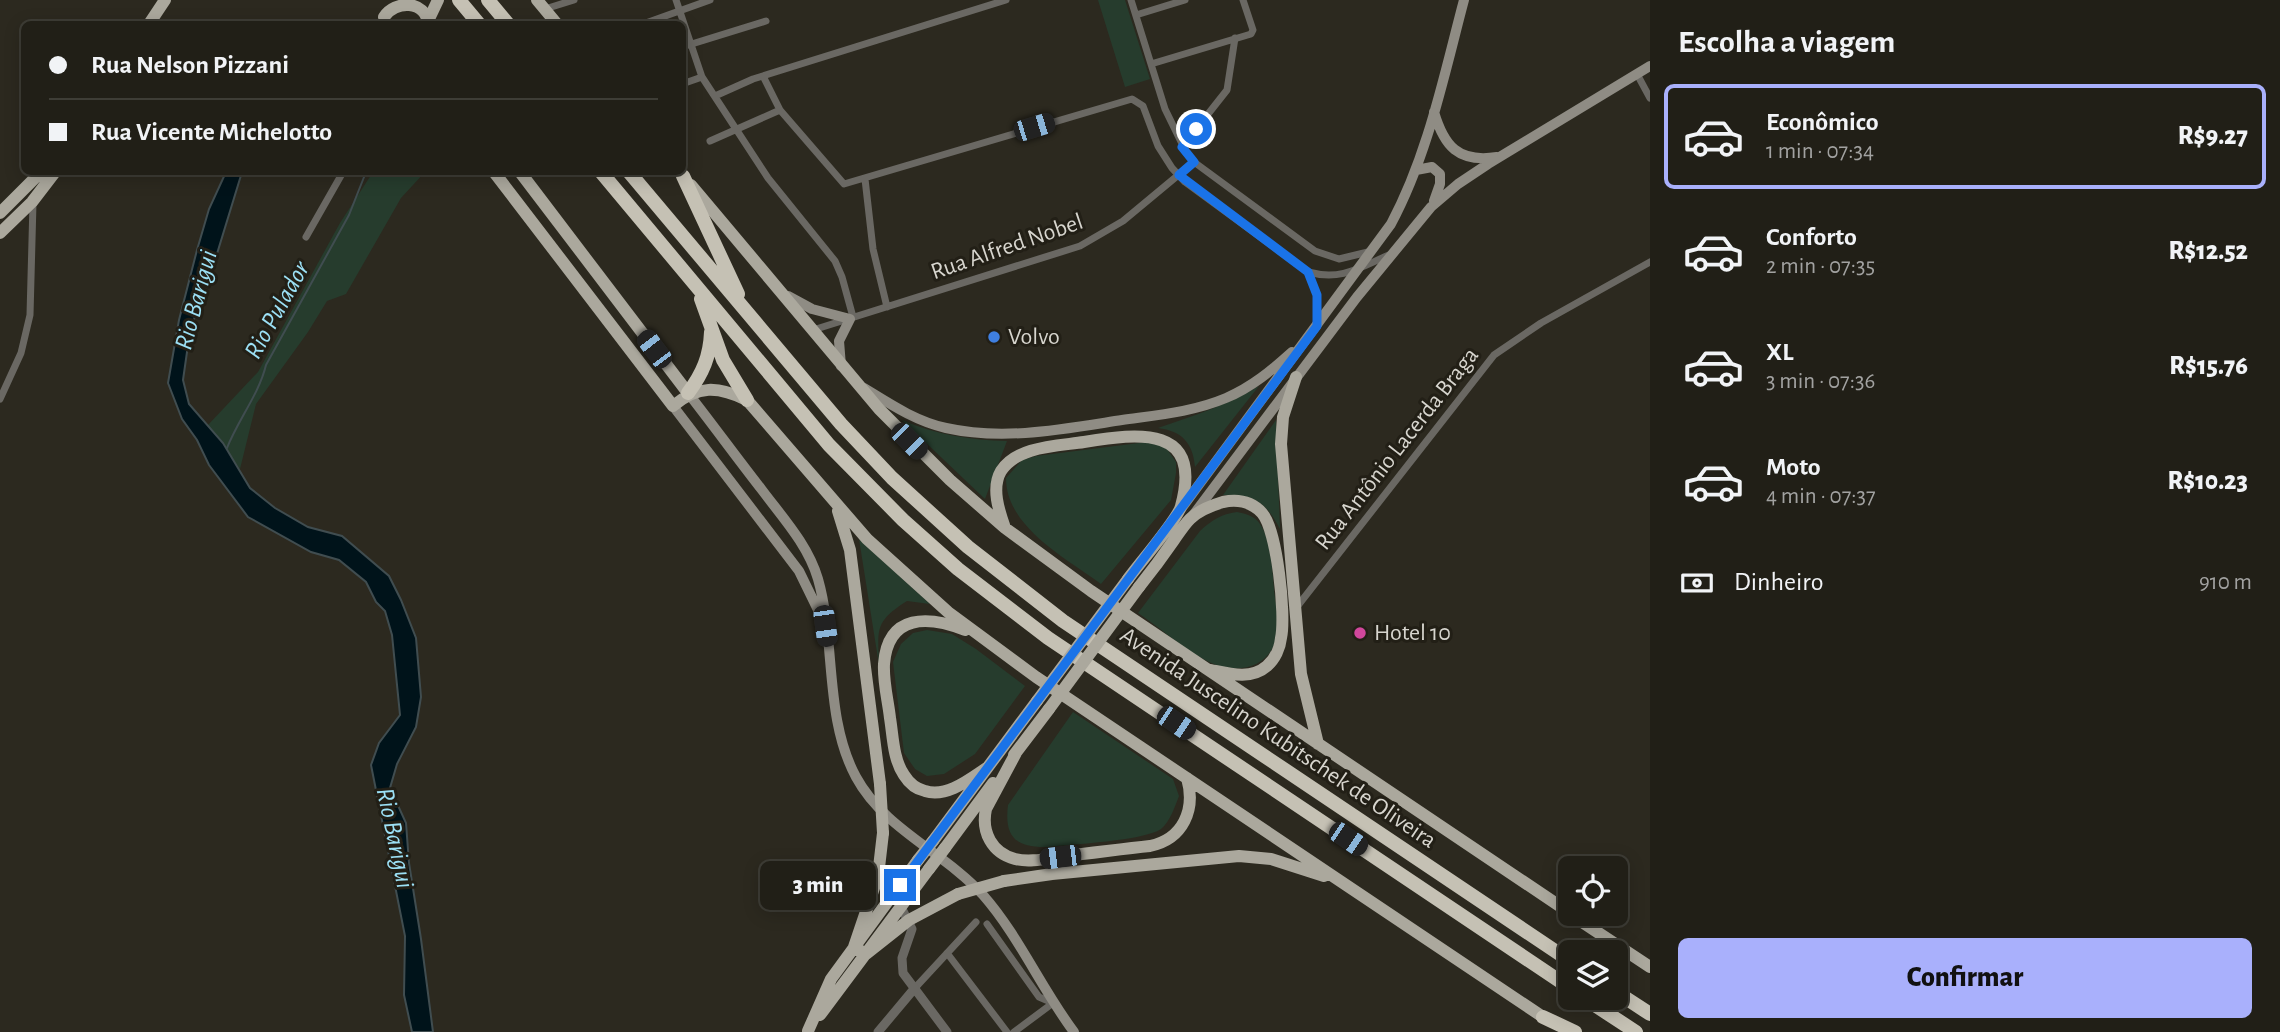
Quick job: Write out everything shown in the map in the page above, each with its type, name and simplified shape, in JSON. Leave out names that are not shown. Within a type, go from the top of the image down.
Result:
[{"type":"highway","points":[[459,0],[476,21]]},
{"type":"highway","points":[[491,4],[505,21]]},
{"type":"highway","name":"Avenida Juscelino Kubitschek de Oliveira","points":[[604,175],[849,467],[927,542],[990,595],[1048,638],[1558,980]]},
{"type":"highway","name":"Avenida Juscelino Kubitschek de Oliveira","points":[[631,175],[824,405],[883,468],[942,525],[1002,575],[1092,640],[1558,953]]},
{"type":"highway","points":[[681,175],[747,315]]},
{"type":"highway","points":[[693,282],[708,313],[723,360],[747,400]]},
{"type":"highway","points":[[688,393],[699,378],[708,355],[711,330],[708,313]]},
{"type":"highway","points":[[1628,1000],[1650,1014]]},
{"type":"highway","points":[[1602,1010],[1636,1032]]},
{"type":"highway","points":[[1543,1017],[1575,1032]]},
{"type":"main road","points":[[151,21],[165,0]]},
{"type":"main road","points":[[384,0],[384,21]]},
{"type":"main road","points":[[385,21],[391,6],[404,0],[423,9],[427,21]]},
{"type":"main road","points":[[429,21],[438,0]]},
{"type":"main road","points":[[808,1032],[824,992],[854,947],[1308,339],[1395,215],[1416,170],[1464,0]]},
{"type":"main road","points":[[543,3],[555,21]]},
{"type":"main road","points":[[808,1032],[1296,377],[1431,207],[1458,184],[1500,156],[1650,66]]},
{"type":"main road","points":[[1434,111],[1443,137],[1458,152],[1479,158],[1500,156]]},
{"type":"main road","points":[[1416,170],[1428,167],[1440,174],[1440,184],[1431,207]]},
{"type":"main road","points":[[32,202],[38,175]]},
{"type":"main road","points":[[0,213],[38,175]]},
{"type":"main road","points":[[0,233],[32,202],[53,175]]},
{"type":"main road","points":[[496,175],[799,571],[825,626]]},
{"type":"main road","points":[[522,175],[802,544],[819,583],[840,734],[860,785],[888,817],[953,867],[981,893],[1006,926],[1074,1032]]},
{"type":"main road","points":[[682,175],[853,381],[920,452],[1005,528],[1071,577],[1204,668],[1558,905]]},
{"type":"main road","points":[[778,290],[812,309],[851,318],[839,341],[841,366]]},
{"type":"main road","points":[[853,381],[928,423],[966,431],[1031,433],[1166,414],[1213,403],[1253,383],[1308,339]]},
{"type":"main road","points":[[1296,377],[1283,417],[1281,444],[1303,687],[1318,744]]},
{"type":"main road","points":[[673,406],[688,393],[713,390],[725,391],[747,400],[867,539],[902,573],[980,636],[1036,677],[1566,1032]]},
{"type":"main road","points":[[1005,528],[998,505],[997,485],[1007,464],[1030,452],[1121,436],[1159,438],[1179,453],[1184,476],[1181,509]]},
{"type":"main road","points":[[1190,519],[1228,501],[1246,502],[1263,513],[1275,547],[1283,618],[1278,649],[1268,666],[1241,675],[1204,668]]},
{"type":"main road","points":[[836,504],[850,550],[880,784],[883,833],[878,876],[854,947]]},
{"type":"main road","points":[[980,636],[936,621],[909,624],[895,635],[888,648],[884,674],[897,758],[911,784],[927,792],[943,792],[988,767]]},
{"type":"main road","points":[[1017,751],[986,809],[984,819],[992,844],[998,851],[1016,859],[1037,860],[1159,844],[1179,831],[1187,815],[1187,778]]},
{"type":"main road","points":[[1189,799],[1208,792]]},
{"type":"main road","points":[[866,954],[909,920],[958,894],[1004,881],[1238,856],[1271,859],[1341,881]]},
{"type":"main road","points":[[1589,926],[1650,967]]},
{"type":"main road","points":[[854,947],[866,954]]},
{"type":"street","points":[[543,3],[574,0]]},
{"type":"street","points":[[676,0],[681,21]]},
{"type":"street","points":[[651,21],[710,0]]},
{"type":"street","points":[[715,96],[762,76],[1006,0]]},
{"type":"street","points":[[1131,0],[1169,120],[1182,147],[1194,162],[1322,255],[1339,259],[1372,251]]},
{"type":"street","points":[[1136,15],[1185,0]]},
{"type":"street","points":[[1151,64],[1252,33],[1243,0]]},
{"type":"street","points":[[766,21],[687,46],[702,77],[768,178],[835,261],[851,318]]},
{"type":"street","points":[[1182,147],[1227,90],[1235,38]]},
{"type":"street","points":[[1637,74],[1650,98]]},
{"type":"street","points":[[762,76],[780,110],[844,184],[1117,102],[1136,100],[1143,106],[1158,146],[1179,175],[1308,272],[1331,277],[1359,269],[1391,254]]},
{"type":"street","points":[[686,83],[702,77]]},
{"type":"street","points":[[710,141],[780,110]]},
{"type":"street","name":"Rua Alfred Nobel","points":[[811,330],[1080,246],[1123,221],[1194,162]]},
{"type":"street","points":[[306,237],[341,175]]},
{"type":"street","points":[[866,179],[875,260],[887,307]]},
{"type":"street","points":[[0,399],[21,353],[30,315],[32,202]]},
{"type":"street","name":"Rua Antônio Lacerda Braga","points":[[1295,610],[1494,355],[1541,323],[1650,262]]},
{"type":"street","points":[[1308,272],[1317,295],[1317,326]]},
{"type":"street","points":[[901,907],[909,920],[911,933],[901,963],[903,973],[947,1032]]},
{"type":"street","points":[[879,1031],[976,922]]},
{"type":"street","points":[[987,924],[1039,997],[1053,1003]]},
{"type":"street","points":[[947,953],[1007,1032]]},
{"type":"street","points":[[1014,1032],[1053,1003]]},
{"type":"green space","points":[[1098,0],[1125,0],[1150,79],[1125,87]]},
{"type":"green space","points":[[371,175],[422,175],[401,198],[346,294],[327,301],[256,404],[240,469],[208,425],[258,372],[340,223]]},
{"type":"green space","points":[[1259,386],[1195,467],[1192,451],[1185,440],[1174,432],[1158,428],[1222,404]]},
{"type":"green space","points":[[902,420],[954,436],[1007,441],[985,499]]},
{"type":"green space","points":[[1276,420],[1280,529],[1269,512],[1258,502],[1243,496],[1223,495]]},
{"type":"green space","points":[[1147,442],[1160,444],[1176,462],[1171,500],[1101,584],[1040,540],[1027,526],[1016,512],[1009,496],[1006,478],[1022,460],[1036,456]]},
{"type":"green space","points":[[1237,512],[1256,519],[1267,540],[1278,622],[1277,636],[1267,656],[1251,666],[1230,668],[1200,657],[1138,613],[1200,531],[1217,518]]},
{"type":"green space","points":[[859,539],[930,604],[907,601],[883,621],[879,634],[879,665]]},
{"type":"green space","points":[[927,630],[952,634],[1025,686],[975,754],[944,774],[927,776],[915,769],[904,753],[893,662],[901,644],[913,633]]},
{"type":"green space","points":[[1073,712],[1173,779],[1179,796],[1170,818],[1161,829],[1124,839],[1048,847],[1020,843],[1010,833],[1008,805]]},
{"type":"water","name":"Rio Barigui","points":[[225,175],[241,175],[216,257],[205,279],[189,338],[183,380],[189,404],[223,443],[250,488],[275,508],[308,527],[342,536],[389,576],[416,638],[421,697],[416,727],[397,764],[390,788],[406,823],[409,863],[433,1032],[412,1032],[404,995],[405,936],[371,765],[379,743],[400,715],[392,635],[385,611],[376,602],[366,582],[339,560],[311,552],[248,517],[209,465],[197,440],[182,419],[168,383],[179,320],[209,209]]},
{"type":"waterway","name":"Rio Pulador","points":[[227,448],[266,365],[349,215],[365,175]]},
{"type":"place","name":"Volvo","points":[[994,337]]},
{"type":"place","name":"Hotel 10","points":[[1360,633]]},
{"type":"route","points":[[900,885],[1317,326],[1317,295],[1308,272],[1179,175],[1194,162],[1182,147],[1196,129]]}]
